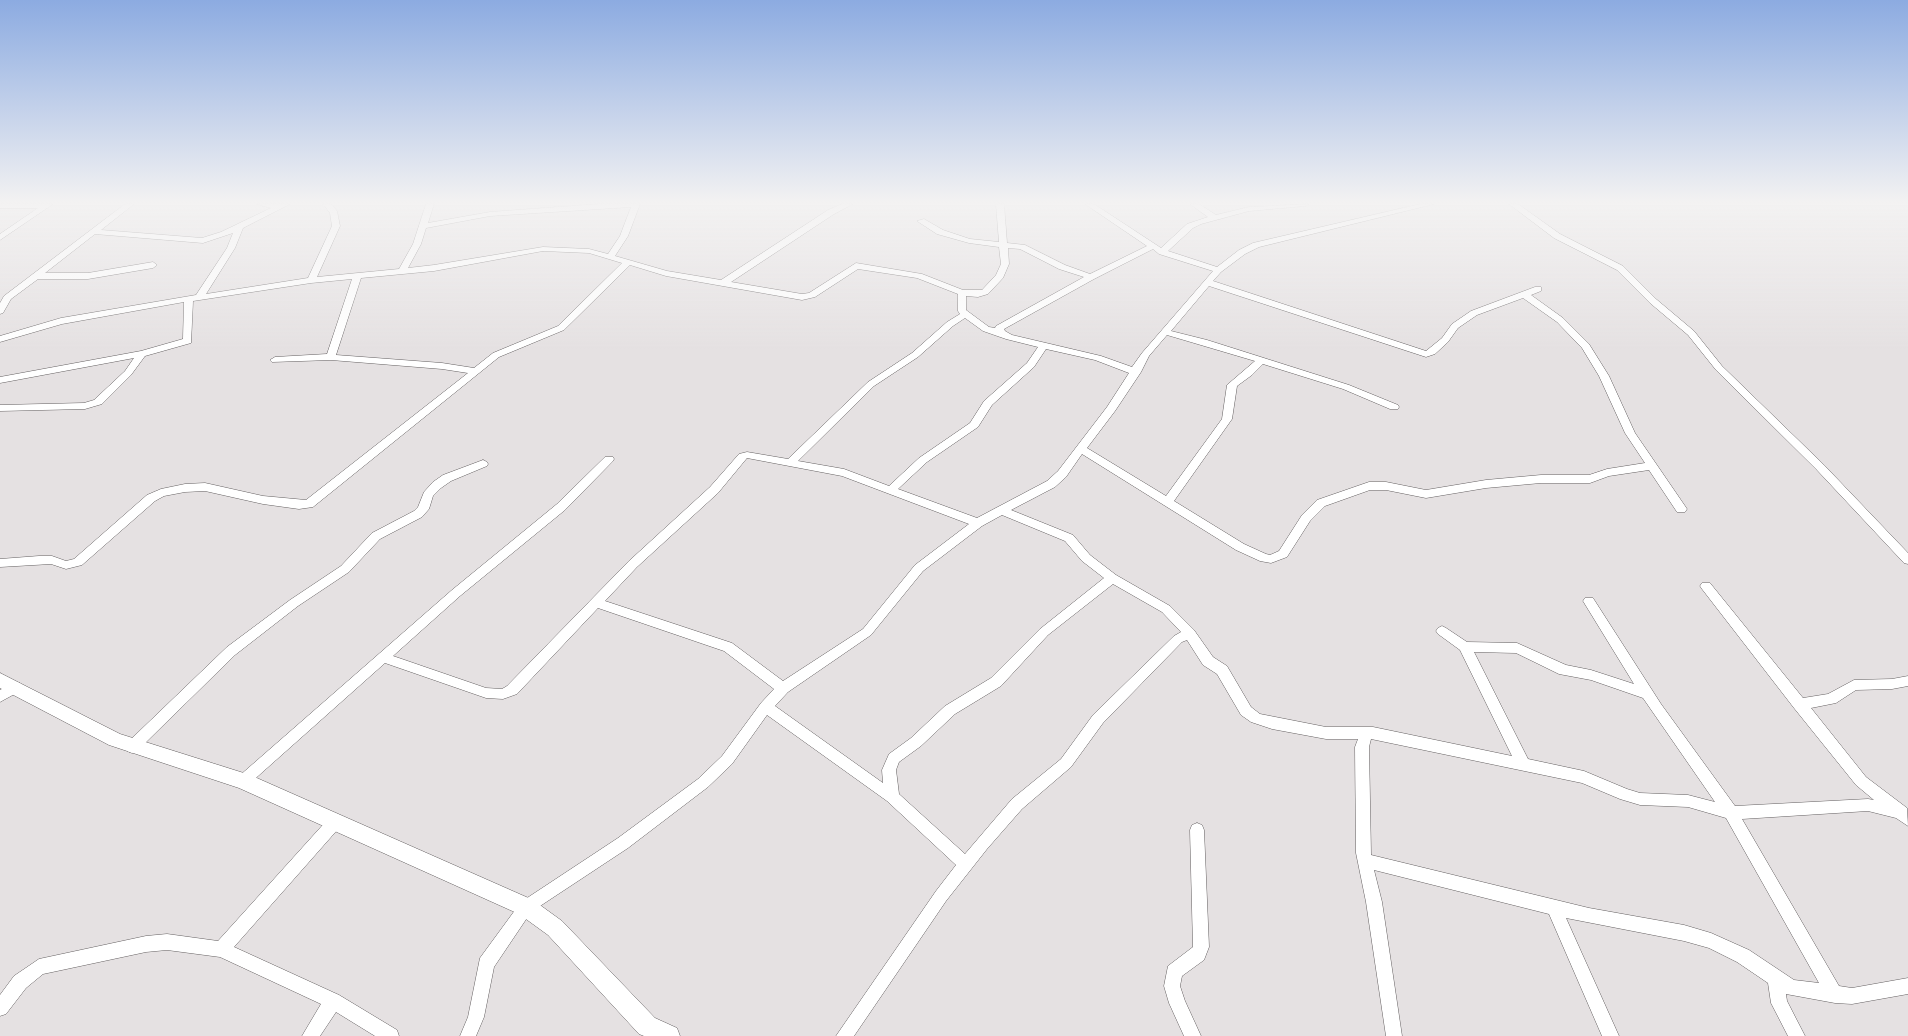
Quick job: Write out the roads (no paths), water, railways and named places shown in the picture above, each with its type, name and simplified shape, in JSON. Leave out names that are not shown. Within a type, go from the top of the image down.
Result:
[{"type":"street","points":[[0,311],[8,298],[69,252]]},
{"type":"street","points":[[0,380],[142,354],[188,340],[187,313],[194,298],[228,252]]},
{"type":"street","points":[[311,280],[324,252]]},
{"type":"street","points":[[402,272],[411,252]]},
{"type":"street","points":[[0,339],[61,321],[194,298],[311,280],[402,272],[522,252]]},
{"type":"street","points":[[590,252],[611,256],[666,273],[807,296],[856,266],[919,276],[962,293],[985,292],[1000,276],[1005,264],[1005,252]]},
{"type":"street","points":[[611,256],[613,252]]},
{"type":"street","points":[[723,283],[770,252]]},
{"type":"street","points":[[1033,252],[1062,267],[1091,277]]},
{"type":"street","points":[[1001,333],[1000,327],[1140,252]]},
{"type":"street","points":[[1163,252],[1218,270]]},
{"type":"street","points":[[468,1036],[476,1016],[486,964],[526,906],[623,843],[703,783],[727,760],[766,707],[783,688],[867,632],[919,568],[978,523],[1051,484],[1062,474],[1111,409],[1145,356],[1164,332],[1218,270],[1242,252]]},
{"type":"street","points":[[1589,252],[1620,268],[1653,301],[1691,334],[1719,368],[1820,467],[1908,560]]},
{"type":"street","points":[[0,563],[52,560],[66,565],[78,562],[152,498],[161,493],[185,488],[206,487],[263,500],[299,505],[309,504],[428,411],[474,371],[502,352],[561,328],[628,262]]},
{"type":"street","points":[[37,276],[88,276],[153,265]]},
{"type":"street","points":[[331,357],[357,276]]},
{"type":"street","points":[[1207,282],[1426,354],[1439,346],[1455,326],[1474,313],[1538,289]]},
{"type":"street","points":[[962,293],[961,306],[965,314],[986,329],[1044,344],[1136,372]]},
{"type":"street","points":[[1524,294],[1560,320],[1586,346],[1604,376],[1630,433],[1681,509]]},
{"type":"street","points":[[791,462],[871,384],[915,355],[950,324],[965,314]]},
{"type":"street","points":[[1164,332],[1262,360],[1346,387],[1394,407]]},
{"type":"street","points":[[890,491],[922,460],[974,426],[988,403],[1031,365],[1044,344]]},
{"type":"street","points":[[0,408],[92,405],[109,392],[142,354]]},
{"type":"street","points":[[276,360],[331,357],[442,366],[474,371]]},
{"type":"street","points":[[1168,502],[1227,419],[1232,385],[1250,374],[1262,360]]},
{"type":"street","points":[[1081,449],[1240,547],[1264,558],[1271,559],[1283,554],[1306,518],[1321,503],[1369,486],[1386,486],[1426,494],[1486,484],[1590,479],[1607,473],[1651,466]]},
{"type":"street","points":[[384,658],[486,693],[503,694],[519,683],[633,564],[714,490],[743,456],[752,454],[844,473],[978,523]]},
{"type":"street","points":[[243,780],[456,594],[561,507],[610,459]]},
{"type":"street","points":[[132,747],[231,651],[294,603],[345,569],[376,536],[418,514],[428,495],[437,485],[447,478],[483,464]]},
{"type":"street","points":[[1000,510],[1069,538],[1086,558],[1112,578],[1166,609],[1190,633],[1208,660],[1222,670],[1231,682],[1246,711],[1256,718],[1326,733],[1382,735],[1523,763],[1584,777],[1625,795],[1640,798],[1688,801],[1730,813],[1868,805],[1905,816]]},
{"type":"street","points":[[892,797],[889,770],[894,758],[916,742],[950,710],[996,682],[1044,632],[1112,578]]},
{"type":"street","points":[[1706,586],[1861,781],[1905,816]]},
{"type":"street","points":[[1589,600],[1647,694],[1730,813],[1835,995]]},
{"type":"street","points":[[596,603],[728,647],[783,688]]},
{"type":"street","points":[[1442,631],[1465,647],[1523,763]]},
{"type":"street","points":[[844,1036],[966,864],[1017,804],[1066,763],[1098,719],[1178,639],[1190,633]]},
{"type":"street","points":[[1465,647],[1517,648],[1564,670],[1591,675],[1647,694]]},
{"type":"street","points":[[1799,704],[1831,699],[1854,686],[1892,684],[1908,681]]},
{"type":"street","points":[[5,688],[132,747],[243,780],[441,871],[526,906],[556,928],[646,1026],[669,1036]]},
{"type":"street","points":[[766,707],[892,797],[966,864]]},
{"type":"street","points":[[1366,734],[1362,747],[1362,837],[1364,861],[1374,902],[1394,1036]]},
{"type":"street","points":[[1861,781],[1868,805]]},
{"type":"street","points":[[221,949],[334,823]]},
{"type":"street","points":[[1193,1036],[1177,1003],[1172,986],[1174,972],[1198,954],[1201,948],[1197,830]]},
{"type":"street","points":[[1364,861],[1554,908],[1684,933],[1711,942],[1742,956],[1791,988],[1852,996],[1908,986]]},
{"type":"street","points":[[1554,908],[1611,1036]]},
{"type":"street","points":[[0,1008],[20,982],[39,967],[146,944],[167,942],[221,949],[333,1001],[391,1036]]},
{"type":"street","points":[[1776,977],[1779,1003],[1797,1036]]},
{"type":"street","points":[[310,1036],[333,1001]]}]
